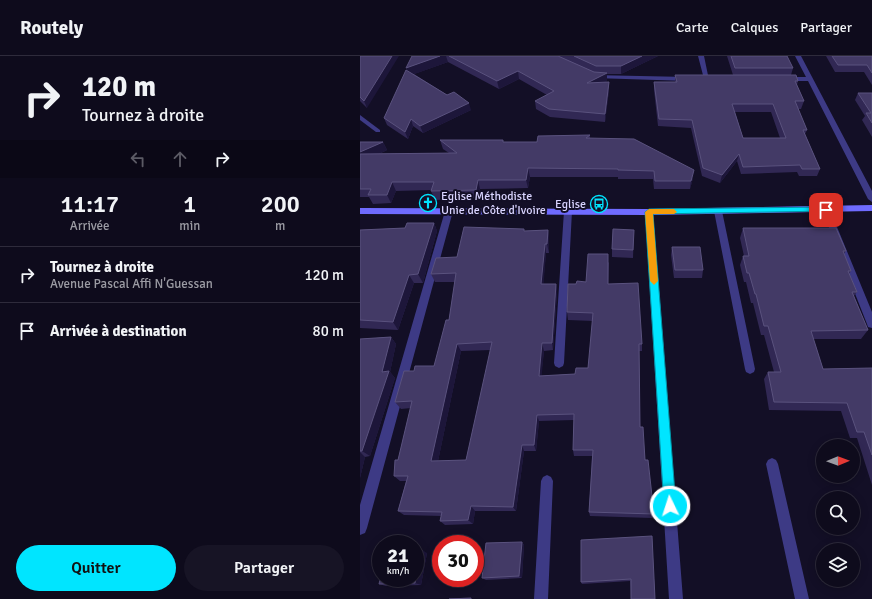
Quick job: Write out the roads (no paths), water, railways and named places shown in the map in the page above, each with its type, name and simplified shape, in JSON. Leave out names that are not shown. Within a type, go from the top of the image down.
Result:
[{"type":"street","points":[[701,56],[707,79]]},
{"type":"street","points":[[798,56],[808,78],[872,199]]},
{"type":"street","points":[[585,73],[595,77],[610,78],[692,79]]},
{"type":"street","points":[[777,79],[808,78]]},
{"type":"street","points":[[700,79],[715,79]]},
{"type":"street","points":[[360,117],[378,131]]},
{"type":"street","points":[[360,211],[649,212],[872,208]]},
{"type":"street","points":[[826,210],[872,324]]},
{"type":"street","points":[[360,528],[449,211]]},
{"type":"street","points":[[559,363],[568,211]]},
{"type":"street","points":[[718,211],[750,369]]},
{"type":"street","points":[[649,212],[676,599]]},
{"type":"street","points":[[772,464],[802,599]]},
{"type":"street","points":[[541,599],[547,481]]},
{"type":"place","name":"Eglise Méthodiste Unie de Côte d'Ivoire","points":[[428,203]]},
{"type":"place","name":"Eglise","points":[[599,204]]}]
